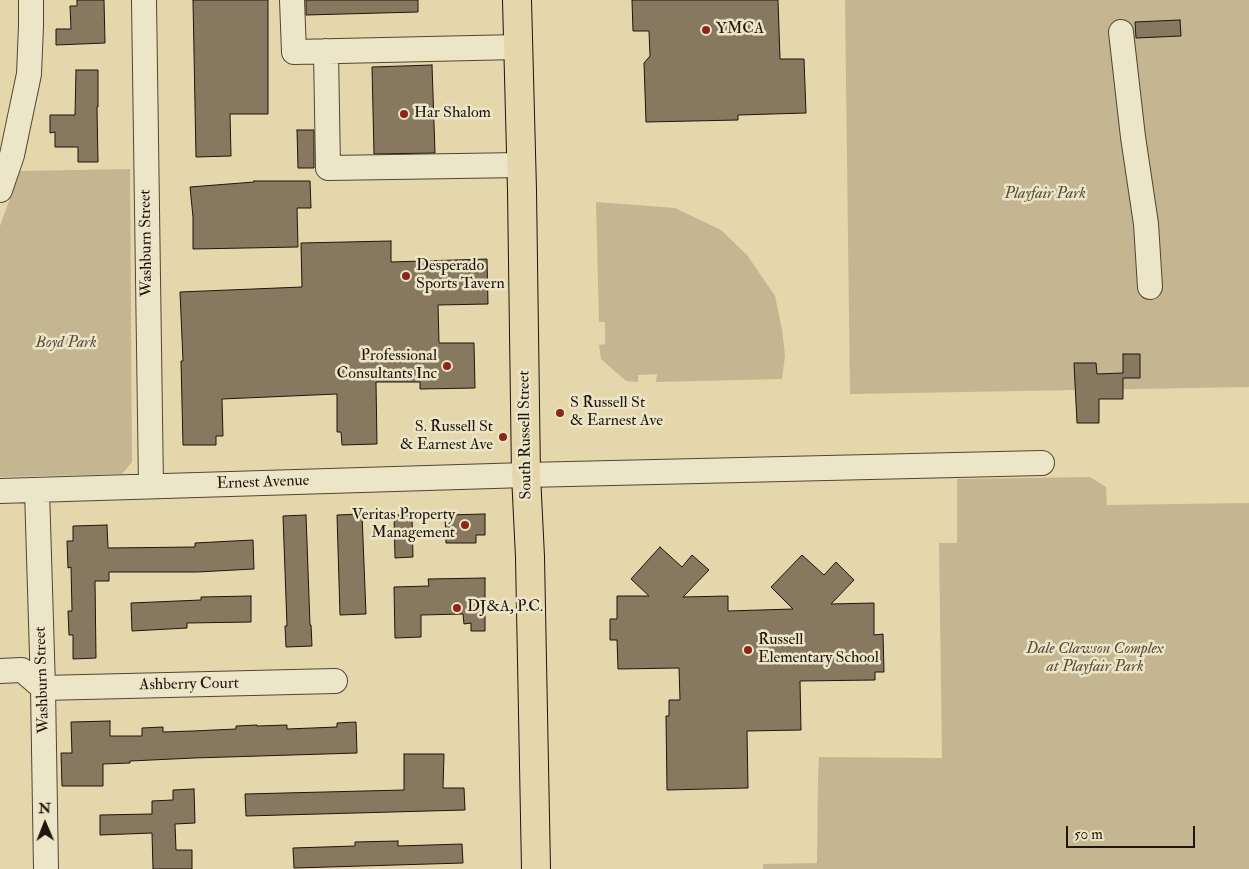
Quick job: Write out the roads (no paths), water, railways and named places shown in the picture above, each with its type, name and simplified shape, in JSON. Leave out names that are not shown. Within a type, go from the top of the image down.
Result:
[{"type":"main road","name":"South Russell Street","points":[[517,0],[536,869]]},
{"type":"street","points":[[0,190],[12,155],[29,74],[30,0]]},
{"type":"street","name":"Washburn Street","points":[[144,0],[151,486]]},
{"type":"street","points":[[292,0],[294,52],[518,47]]},
{"type":"street","points":[[1120,32],[1146,224],[1150,287]]},
{"type":"street","points":[[326,51],[328,168],[522,165]]},
{"type":"street","name":"Ernest Avenue","points":[[0,491],[526,475],[1042,464]]},
{"type":"street","name":"Washburn Street","points":[[37,490],[46,869]]},
{"type":"street","points":[[0,670],[22,670],[43,688]]},
{"type":"street","name":"Ashberry Court","points":[[43,688],[335,681]]},
{"type":"place","name":"YMCA","points":[[706,30]]},
{"type":"place","name":"Har Shalom","points":[[404,114]]},
{"type":"place","name":"Desperado Sports Tavern","points":[[406,276]]},
{"type":"place","name":"Professional Consultants Inc","points":[[447,366]]},
{"type":"place","name":"S Russell St & Earnest Ave","points":[[560,413]]},
{"type":"place","name":"S. Russell St & Earnest Ave","points":[[503,437]]},
{"type":"place","name":"Veritas Property Management","points":[[465,525]]},
{"type":"place","name":"DJ&A, P.C.","points":[[457,608]]},
{"type":"place","name":"Russell Elementary School","points":[[748,650]]},
{"type":"park label","name":"Playfair Park","points":[[1045,195]]},
{"type":"park label","name":"Boyd Park","points":[[66,344]]},
{"type":"park label","name":"Dale Clawson Complex at Playfair Park","points":[[1095,659]]}]
